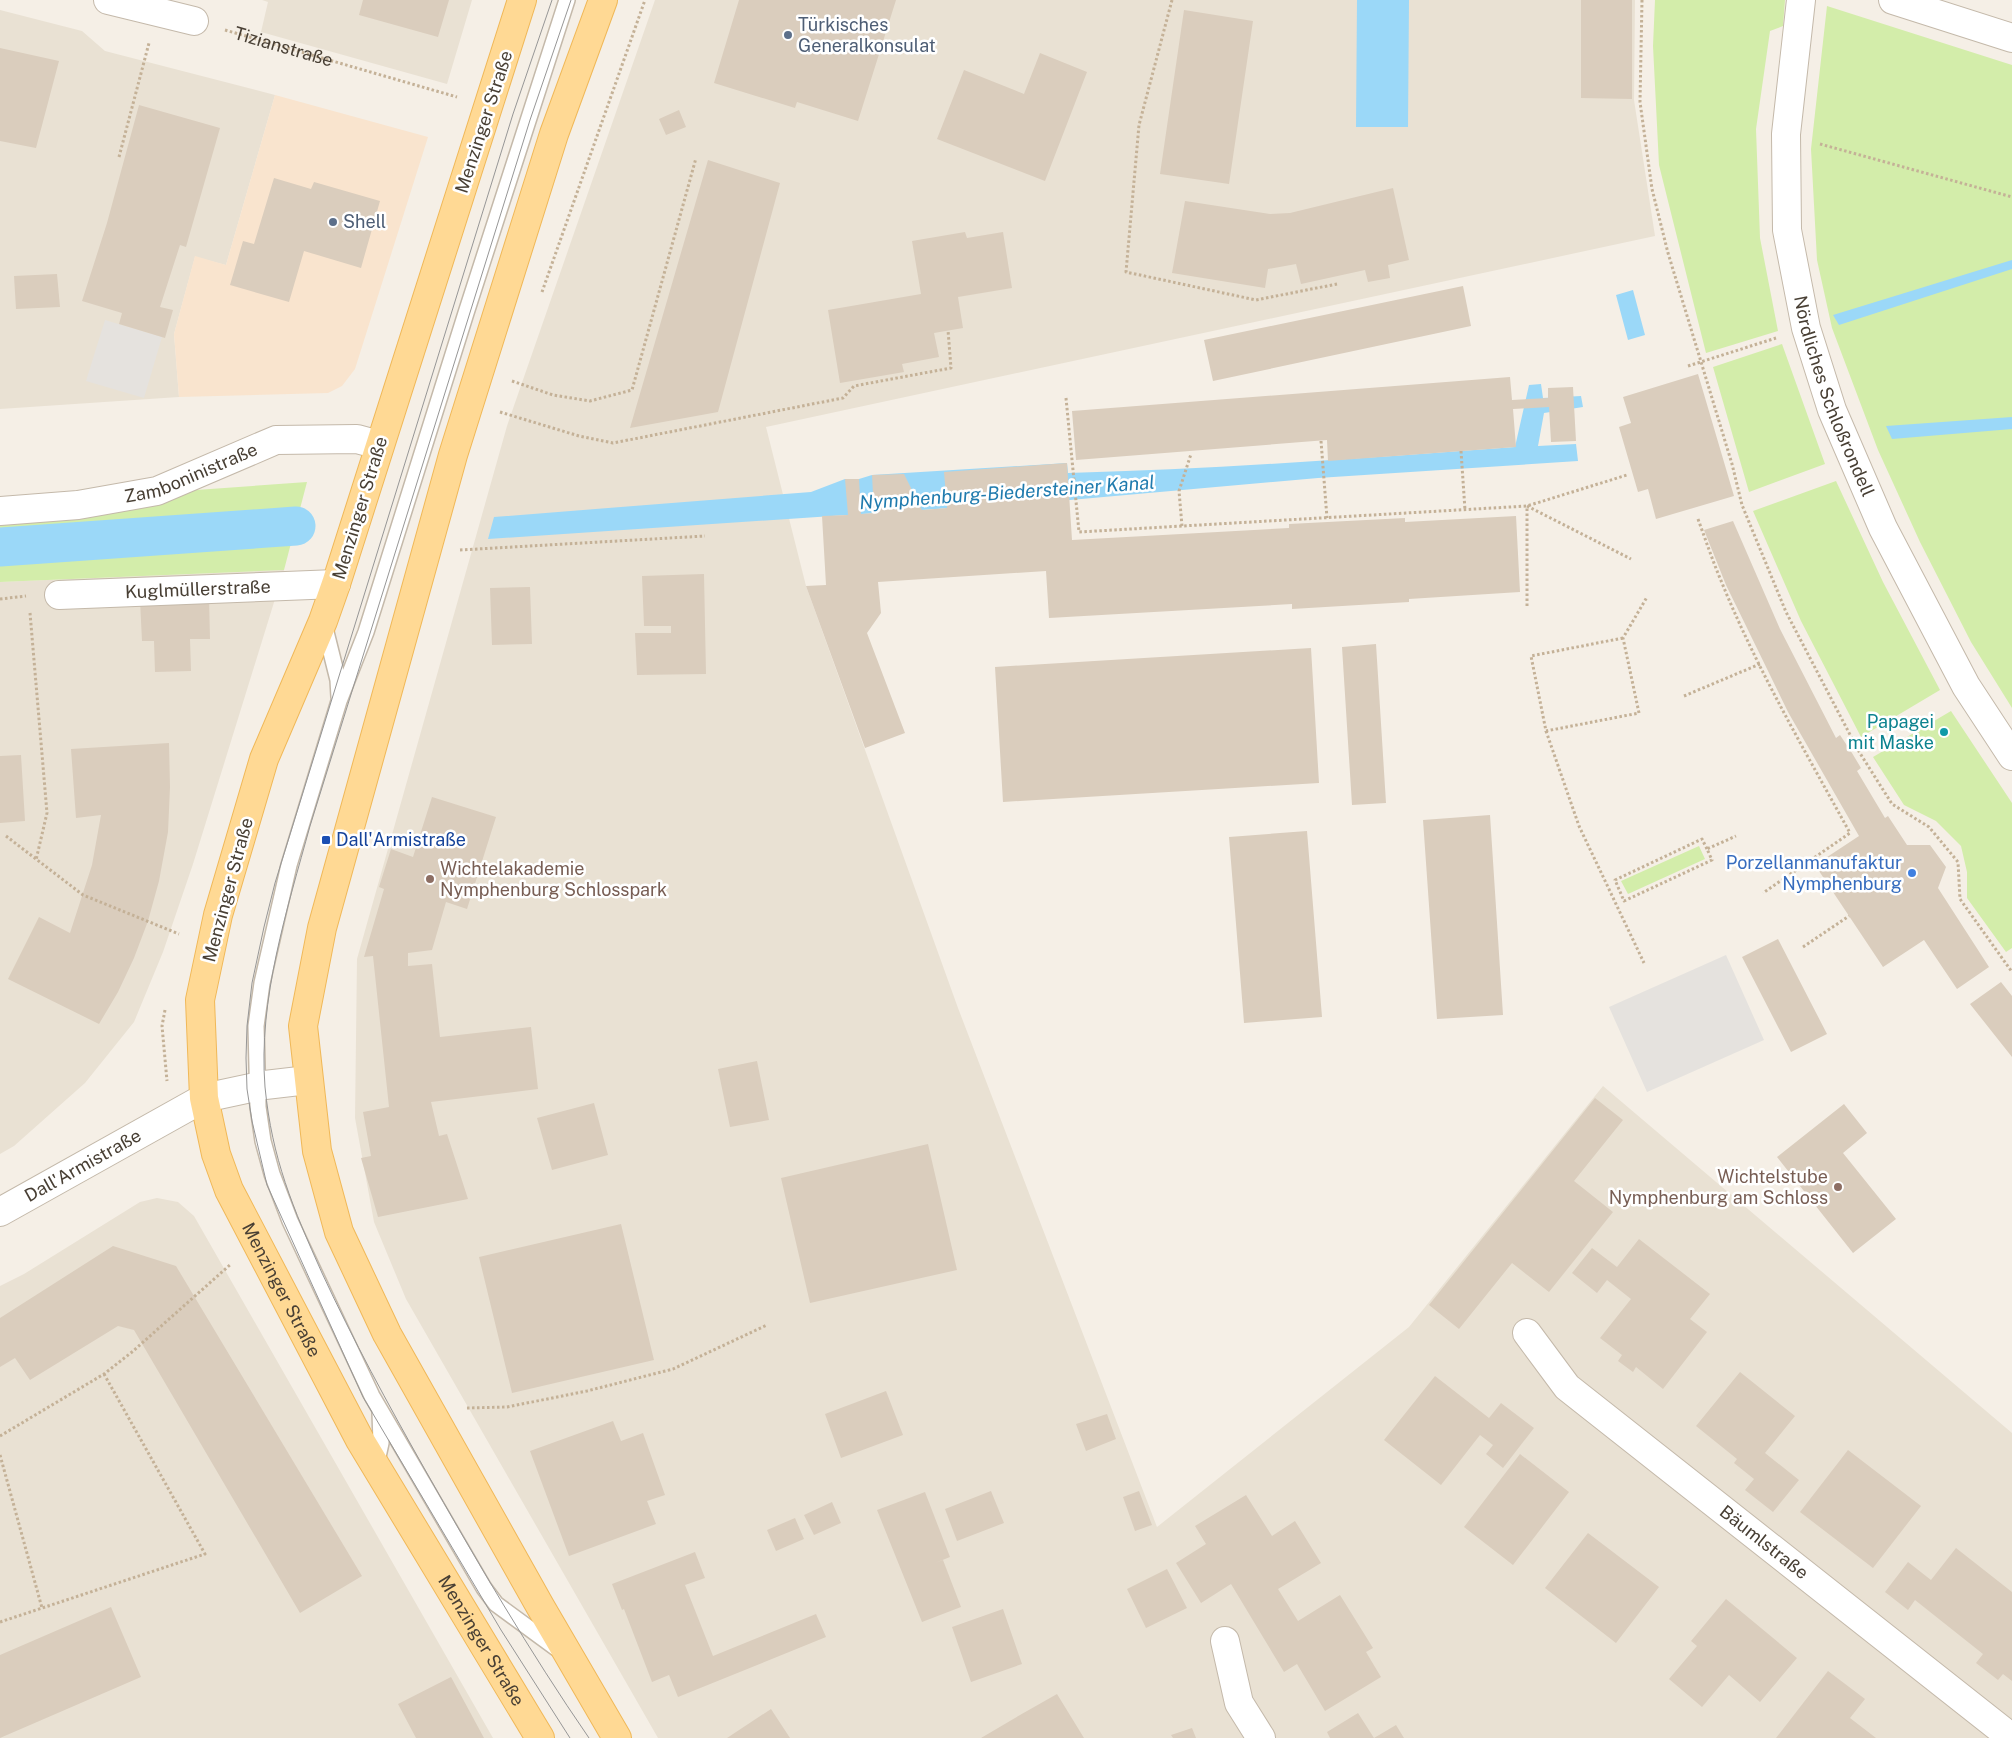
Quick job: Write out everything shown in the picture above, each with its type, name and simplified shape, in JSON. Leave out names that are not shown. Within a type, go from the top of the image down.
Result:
[{"type":"main road","name":"Menzinger Straße","points":[[522,0],[336,584],[323,621],[264,759],[218,915],[200,1000],[204,1098],[216,1154],[229,1190],[360,1440],[540,1738]]},
{"type":"main road","points":[[603,0],[554,134],[453,455],[322,928],[303,1026],[317,1151],[340,1232],[387,1334],[617,1738]]},
{"type":"street","points":[[108,0],[194,21]]},
{"type":"street","name":"Nördliches Schloßrondell","points":[[1801,0],[1786,134],[1786,230],[1806,328],[1832,410],[1883,528],[1966,686],[2012,756]]},
{"type":"street","points":[[1893,0],[2012,38]]},
{"type":"street","name":"Zamboninistraße","points":[[0,512],[78,505],[157,491],[276,440],[357,439],[380,445]]},
{"type":"street","name":"Kuglmüllerstraße","points":[[59,595],[336,584]]},
{"type":"street","name":"Dall'Armistraße","points":[[0,1212],[204,1098],[257,1086],[308,1080]]},
{"type":"street","name":"Bäumlstraße","points":[[1527,1333],[1567,1386],[2012,1738]]},
{"type":"street","points":[[1225,1642],[1239,1703],[1261,1738]]},
{"type":"lane","points":[[567,0],[366,632],[339,701],[288,865],[262,983],[256,1026],[258,1107],[263,1141],[272,1174],[312,1270],[380,1410],[484,1588],[496,1604],[570,1658]]},
{"type":"lane","points":[[323,621],[338,680],[339,701]]},
{"type":"lane","points":[[376,1466],[381,1443],[380,1410]]},
{"type":"path","points":[[540,296],[645,0]]},
{"type":"path","points":[[1172,0],[1139,125],[1126,272],[1256,300],[1337,284]]},
{"type":"path","points":[[1642,0],[1640,102],[1652,189],[1668,253],[1732,464],[1742,505],[1786,612],[1868,766],[1892,804],[1929,827],[1958,862],[1960,900],[2012,972]]},
{"type":"path","points":[[119,156],[157,12]]},
{"type":"path","name":"Tizianstraße","points":[[194,21],[460,98]]},
{"type":"path","points":[[1786,134],[2012,197]]},
{"type":"path","points":[[510,380],[553,395],[590,401],[632,390],[696,158]]},
{"type":"path","points":[[1688,366],[1806,328]]},
{"type":"path","points":[[499,412],[580,436],[614,443],[843,398],[854,386],[951,368],[948,330]]},
{"type":"path","points":[[1066,398],[1079,532],[1526,506],[1627,475]]},
{"type":"path","points":[[497,420],[502,406]]},
{"type":"path","points":[[1320,441],[1327,518]]},
{"type":"path","points":[[1461,451],[1465,510]]},
{"type":"path","points":[[1182,526],[1180,491],[1191,454]]},
{"type":"path","points":[[1526,506],[1631,559]]},
{"type":"path","points":[[1526,506],[1527,606]]},
{"type":"path","points":[[1698,520],[1722,584],[1760,664],[1850,833],[1763,893]]},
{"type":"path","points":[[462,541],[460,550],[705,536]]},
{"type":"path","points":[[1546,731],[1638,712],[1623,638],[1647,596]]},
{"type":"path","points":[[30,606],[47,813],[36,860]]},
{"type":"path","points":[[1623,638],[1531,656],[1546,731],[1579,826],[1644,962]]},
{"type":"path","points":[[1684,696],[1760,664]]},
{"type":"path","points":[[6,836],[83,895],[182,935]]},
{"type":"path","points":[[1707,849],[1736,836]]},
{"type":"path","points":[[1702,839],[1707,849],[1712,860],[1624,900],[1615,880],[1702,839]]},
{"type":"path","points":[[1612,894],[1620,890]]},
{"type":"path","points":[[1804,947],[1849,916]]},
{"type":"path","points":[[0,1436],[104,1374],[132,1352],[238,1258]]},
{"type":"path","points":[[457,1409],[507,1407],[587,1391],[673,1369],[767,1325]]},
{"type":"path","points":[[0,1622],[206,1554],[104,1374]]},
{"type":"path","points":[[0,1455],[42,1608]]},
{"type":"shaded area","points":[[262,0],[472,0],[447,84],[261,32],[268,2]]},
{"type":"shaded area","points":[[655,0],[1635,0],[1634,100],[1655,236],[766,427],[806,586],[958,1008],[1157,1527],[1409,1327],[1603,1086],[2012,1433],[2012,1738],[658,1738],[406,1299],[374,1222],[355,1118],[357,959],[507,426]]},
{"type":"shaded area","points":[[0,10],[82,31],[105,51],[275,95],[226,265],[195,257],[174,334],[179,397],[0,409]]},
{"type":"shaded area","points":[[275,95],[428,137],[355,369],[342,386],[328,393],[179,397],[174,334],[195,256],[226,265]]},
{"type":"shaded area","points":[[105,320],[162,337],[144,398],[86,381]]},
{"type":"shaded area","points":[[284,570],[193,864],[163,952],[134,1022],[85,1083],[14,1146],[0,1154],[0,582]]},
{"type":"shaded area","points":[[1726,955],[1764,1040],[1647,1092],[1609,1007]]},
{"type":"shaded area","points":[[157,1198],[178,1202],[194,1216],[493,1738],[0,1738],[0,1286],[24,1274],[140,1202]]},
{"type":"green space","points":[[1655,0],[1785,0],[1783,26],[1770,31],[1756,129],[1760,238],[1778,331],[1706,353],[1659,165],[1653,46]]},
{"type":"green space","points":[[1827,6],[2012,65],[2012,708],[1971,642],[1920,542],[1878,450],[1832,328],[1817,260],[1811,149]]},
{"type":"green space","points":[[1782,344],[1825,464],[1749,492],[1713,367]]},
{"type":"green space","points":[[1836,481],[1883,582],[1940,690],[1861,737],[1801,621],[1753,511]]},
{"type":"green space","points":[[307,482],[284,570],[0,582],[0,504]]},
{"type":"green space","points":[[1951,711],[2012,803],[2012,948],[2006,952],[1967,898],[1967,872],[1961,846],[1936,821],[1904,805],[1873,757]]},
{"type":"green space","points":[[1699,846],[1705,859],[1628,894],[1621,881]]},
{"type":"water","points":[[1357,0],[1409,0],[1408,127],[1356,127]]},
{"type":"water","points":[[2012,260],[2012,269],[1839,325],[1833,315]]},
{"type":"water","points":[[1633,290],[1645,335],[1628,340],[1616,295]]},
{"type":"water","points":[[1541,384],[1543,398],[1581,396],[1583,407],[1544,413],[1538,446],[1576,444],[1578,461],[1318,478],[1070,500],[488,539],[494,517],[811,492],[845,479],[859,479],[872,475],[1067,463],[1068,473],[1180,469],[1515,447],[1529,385]]},
{"type":"water","points":[[2012,417],[2012,429],[1892,439],[1886,426]]},
{"type":"building","points":[[363,0],[449,0],[438,37],[359,15]]},
{"type":"building","points":[[739,0],[896,0],[858,121],[797,102],[795,108],[714,83]]},
{"type":"building","points":[[1581,0],[1632,0],[1632,99],[1581,98]]},
{"type":"building","points":[[1184,10],[1253,21],[1229,184],[1160,174]]},
{"type":"building","points":[[0,48],[59,61],[36,148],[0,141]]},
{"type":"building","points":[[1040,53],[1087,72],[1045,181],[937,139],[964,70],[1024,94]]},
{"type":"building","points":[[139,105],[220,128],[186,247],[180,245],[160,307],[173,310],[165,338],[119,324],[122,313],[82,301],[107,223]]},
{"type":"building","points":[[679,110],[686,127],[666,135],[659,119]]},
{"type":"building","points":[[708,160],[780,183],[718,412],[630,428]]},
{"type":"building","points":[[274,178],[311,189],[314,182],[380,201],[361,268],[304,251],[289,302],[230,285],[243,241],[254,244]]},
{"type":"building","points":[[1393,188],[1409,260],[1388,265],[1390,278],[1368,282],[1365,270],[1301,284],[1296,264],[1268,269],[1265,288],[1172,273],[1185,201],[1270,214],[1290,213]]},
{"type":"building","points":[[965,232],[967,238],[1003,232],[1012,288],[958,297],[963,328],[934,333],[939,357],[902,364],[904,372],[840,383],[828,310],[921,294],[912,241]]},
{"type":"building","points":[[57,274],[60,307],[16,309],[14,276]]},
{"type":"building","points":[[1463,286],[1471,326],[1213,381],[1204,340]]},
{"type":"building","points":[[1698,374],[1734,496],[1656,519],[1648,489],[1638,492],[1619,427],[1631,423],[1623,397]]},
{"type":"building","points":[[1510,377],[1512,400],[1548,398],[1548,388],[1573,387],[1576,441],[1551,442],[1549,407],[1513,409],[1516,447],[1328,461],[1327,440],[1076,460],[1072,411]]},
{"type":"building","points":[[1067,463],[1072,540],[1289,528],[1289,524],[1405,518],[1405,522],[1516,516],[1520,592],[1409,599],[1409,602],[1292,609],[1292,604],[1049,618],[1046,571],[878,582],[881,613],[867,633],[905,733],[865,748],[806,586],[826,585],[822,516],[848,515],[845,479],[859,479],[861,514],[874,513],[872,475],[904,474],[922,510],[947,508],[944,472]]},
{"type":"building","points":[[1733,521],[1780,629],[1836,738],[1840,735],[1852,753],[1861,768],[1857,771],[1885,818],[1888,816],[1907,845],[1930,845],[1946,867],[1938,888],[1989,967],[1957,989],[1924,940],[1883,967],[1815,865],[1859,836],[1788,712],[1726,585],[1704,530]]},
{"type":"building","points":[[704,574],[706,674],[637,675],[635,633],[671,633],[671,626],[644,626],[642,576]]},
{"type":"building","points":[[530,587],[532,644],[492,645],[490,588]]},
{"type":"building","points":[[209,598],[210,639],[190,639],[191,671],[155,672],[154,641],[142,641],[140,600]]},
{"type":"building","points":[[1376,644],[1386,803],[1352,805],[1342,647]]},
{"type":"building","points":[[1311,648],[1319,783],[1003,802],[995,667]]},
{"type":"building","points":[[169,743],[168,832],[159,881],[148,921],[134,958],[118,992],[99,1024],[8,979],[39,917],[70,933],[92,865],[101,815],[76,818],[71,749]]},
{"type":"building","points":[[21,755],[25,821],[0,823],[0,756]]},
{"type":"building","points":[[432,797],[496,817],[467,909],[446,902],[432,950],[408,953],[408,966],[432,964],[440,1037],[531,1027],[538,1089],[431,1102],[439,1136],[447,1134],[468,1199],[378,1217],[361,1158],[371,1156],[363,1112],[389,1107],[373,956],[364,957],[384,889],[379,887],[391,849],[413,857]]},
{"type":"building","points":[[1490,815],[1503,1015],[1437,1019],[1423,820]]},
{"type":"building","points":[[1307,831],[1322,1017],[1244,1023],[1229,837]]},
{"type":"building","points":[[1778,939],[1827,1034],[1791,1052],[1742,957]]},
{"type":"building","points":[[2001,982],[2012,996],[2012,1057],[1970,1004]]},
{"type":"building","points":[[757,1061],[769,1120],[730,1127],[718,1069]]},
{"type":"building","points":[[1595,1098],[1623,1120],[1574,1181],[1613,1212],[1549,1292],[1512,1263],[1459,1329],[1429,1305]]},
{"type":"building","points":[[594,1103],[608,1155],[552,1170],[537,1118]]},
{"type":"building","points":[[1844,1104],[1867,1133],[1843,1153],[1896,1219],[1853,1253],[1777,1157]]},
{"type":"building","points":[[928,1144],[957,1270],[810,1303],[781,1178]]},
{"type":"building","points":[[621,1224],[654,1360],[512,1393],[479,1257]]},
{"type":"building","points":[[1639,1239],[1710,1294],[1690,1319],[1707,1332],[1663,1389],[1636,1367],[1633,1372],[1618,1361],[1622,1355],[1600,1338],[1631,1299],[1607,1280],[1597,1293],[1572,1273],[1592,1248],[1617,1267]]},
{"type":"building","points":[[113,1246],[176,1266],[362,1576],[300,1613],[134,1330],[118,1326],[30,1380],[15,1358],[0,1367],[0,1318]]},
{"type":"building","points":[[1740,1372],[1795,1416],[1765,1453],[1799,1480],[1773,1512],[1745,1490],[1754,1479],[1734,1463],[1737,1459],[1696,1426]]},
{"type":"building","points":[[1435,1376],[1489,1418],[1501,1403],[1534,1428],[1503,1468],[1486,1454],[1493,1445],[1480,1435],[1441,1485],[1384,1440]]},
{"type":"building","points":[[886,1391],[903,1435],[841,1458],[825,1414]]},
{"type":"building","points":[[1107,1414],[1116,1439],[1086,1451],[1076,1424]]},
{"type":"building","points":[[613,1421],[621,1441],[643,1433],[665,1495],[647,1501],[656,1524],[569,1556],[530,1451]]},
{"type":"building","points":[[1848,1450],[1921,1506],[1873,1568],[1800,1512]]},
{"type":"building","points":[[1520,1454],[1569,1492],[1513,1565],[1464,1527]]},
{"type":"building","points":[[991,1491],[1004,1523],[957,1541],[945,1509]]},
{"type":"building","points":[[1139,1491],[1152,1525],[1135,1531],[1123,1497]]},
{"type":"building","points":[[925,1492],[950,1557],[935,1563],[943,1560],[961,1607],[922,1622],[877,1510]]},
{"type":"building","points":[[1246,1495],[1272,1536],[1295,1521],[1321,1563],[1278,1589],[1298,1621],[1340,1595],[1373,1648],[1366,1652],[1381,1677],[1325,1711],[1297,1664],[1284,1672],[1231,1584],[1201,1603],[1176,1563],[1206,1544],[1195,1526]]},
{"type":"building","points":[[832,1502],[841,1523],[814,1535],[804,1515]]},
{"type":"building","points":[[795,1518],[804,1539],[776,1551],[767,1530]]},
{"type":"building","points":[[1588,1533],[1659,1587],[1616,1643],[1545,1588]]},
{"type":"building","points":[[1956,1548],[2012,1592],[2012,1681],[2003,1674],[1998,1680],[1976,1663],[1983,1654],[1915,1600],[1908,1610],[1885,1592],[1908,1562],[1931,1580]]},
{"type":"building","points":[[695,1552],[705,1578],[685,1585],[713,1656],[816,1614],[826,1637],[678,1697],[669,1675],[652,1682],[624,1609],[622,1610],[612,1584]]},
{"type":"building","points":[[1167,1569],[1187,1608],[1146,1628],[1127,1589]]},
{"type":"building","points":[[1726,1599],[1797,1658],[1760,1702],[1729,1675],[1702,1707],[1669,1679],[1697,1646],[1691,1641]]},
{"type":"building","points":[[111,1607],[141,1677],[0,1738],[0,1655]]},
{"type":"building","points":[[1003,1609],[1022,1664],[971,1682],[952,1627]]},
{"type":"building","points":[[1828,1671],[1865,1699],[1850,1718],[1876,1738],[1776,1738]]},
{"type":"building","points":[[451,1677],[484,1738],[416,1738],[398,1704]]},
{"type":"building","points":[[1057,1694],[1084,1738],[981,1738],[1020,1715]]},
{"type":"building","points":[[771,1709],[790,1738],[727,1738]]},
{"type":"building","points":[[1358,1713],[1374,1738],[1330,1738],[1327,1732]]},
{"type":"building","points":[[1396,1725],[1404,1738],[1374,1738]]},
{"type":"building","points":[[1192,1728],[1196,1738],[1173,1738],[1171,1735]]},
{"type":"waterway","name":"Nymphenburg-Biedersteiner Kanal","points":[[0,547],[296,526]]},
{"type":"tram line","points":[[552,0],[513,114],[275,883],[252,983],[247,1026],[246,1058],[247,1089],[252,1121],[267,1185],[363,1397],[501,1630],[570,1738]]},
{"type":"tram line","points":[[571,0],[530,120],[310,826],[276,955],[270,988],[264,1054],[268,1113],[278,1160],[293,1205],[322,1273],[384,1396],[463,1537],[524,1639],[589,1738]]},
{"type":"place","name":"Türkisches Generalkonsulat","points":[[788,35]]},
{"type":"place","name":"Shell","points":[[333,222]]},
{"type":"place","name":"Papagei mit Maske","points":[[1944,732]]},
{"type":"place","name":"Dall'Armistraße","points":[[326,840]]},
{"type":"place","name":"Porzellanmanufaktur Nymphenburg","points":[[1912,873]]},
{"type":"place","name":"Wichtelakademie Nymphenburg Schlosspark","points":[[430,879]]},
{"type":"place","name":"Wichtelstube Nymphenburg am Schloss","points":[[1838,1187]]}]
